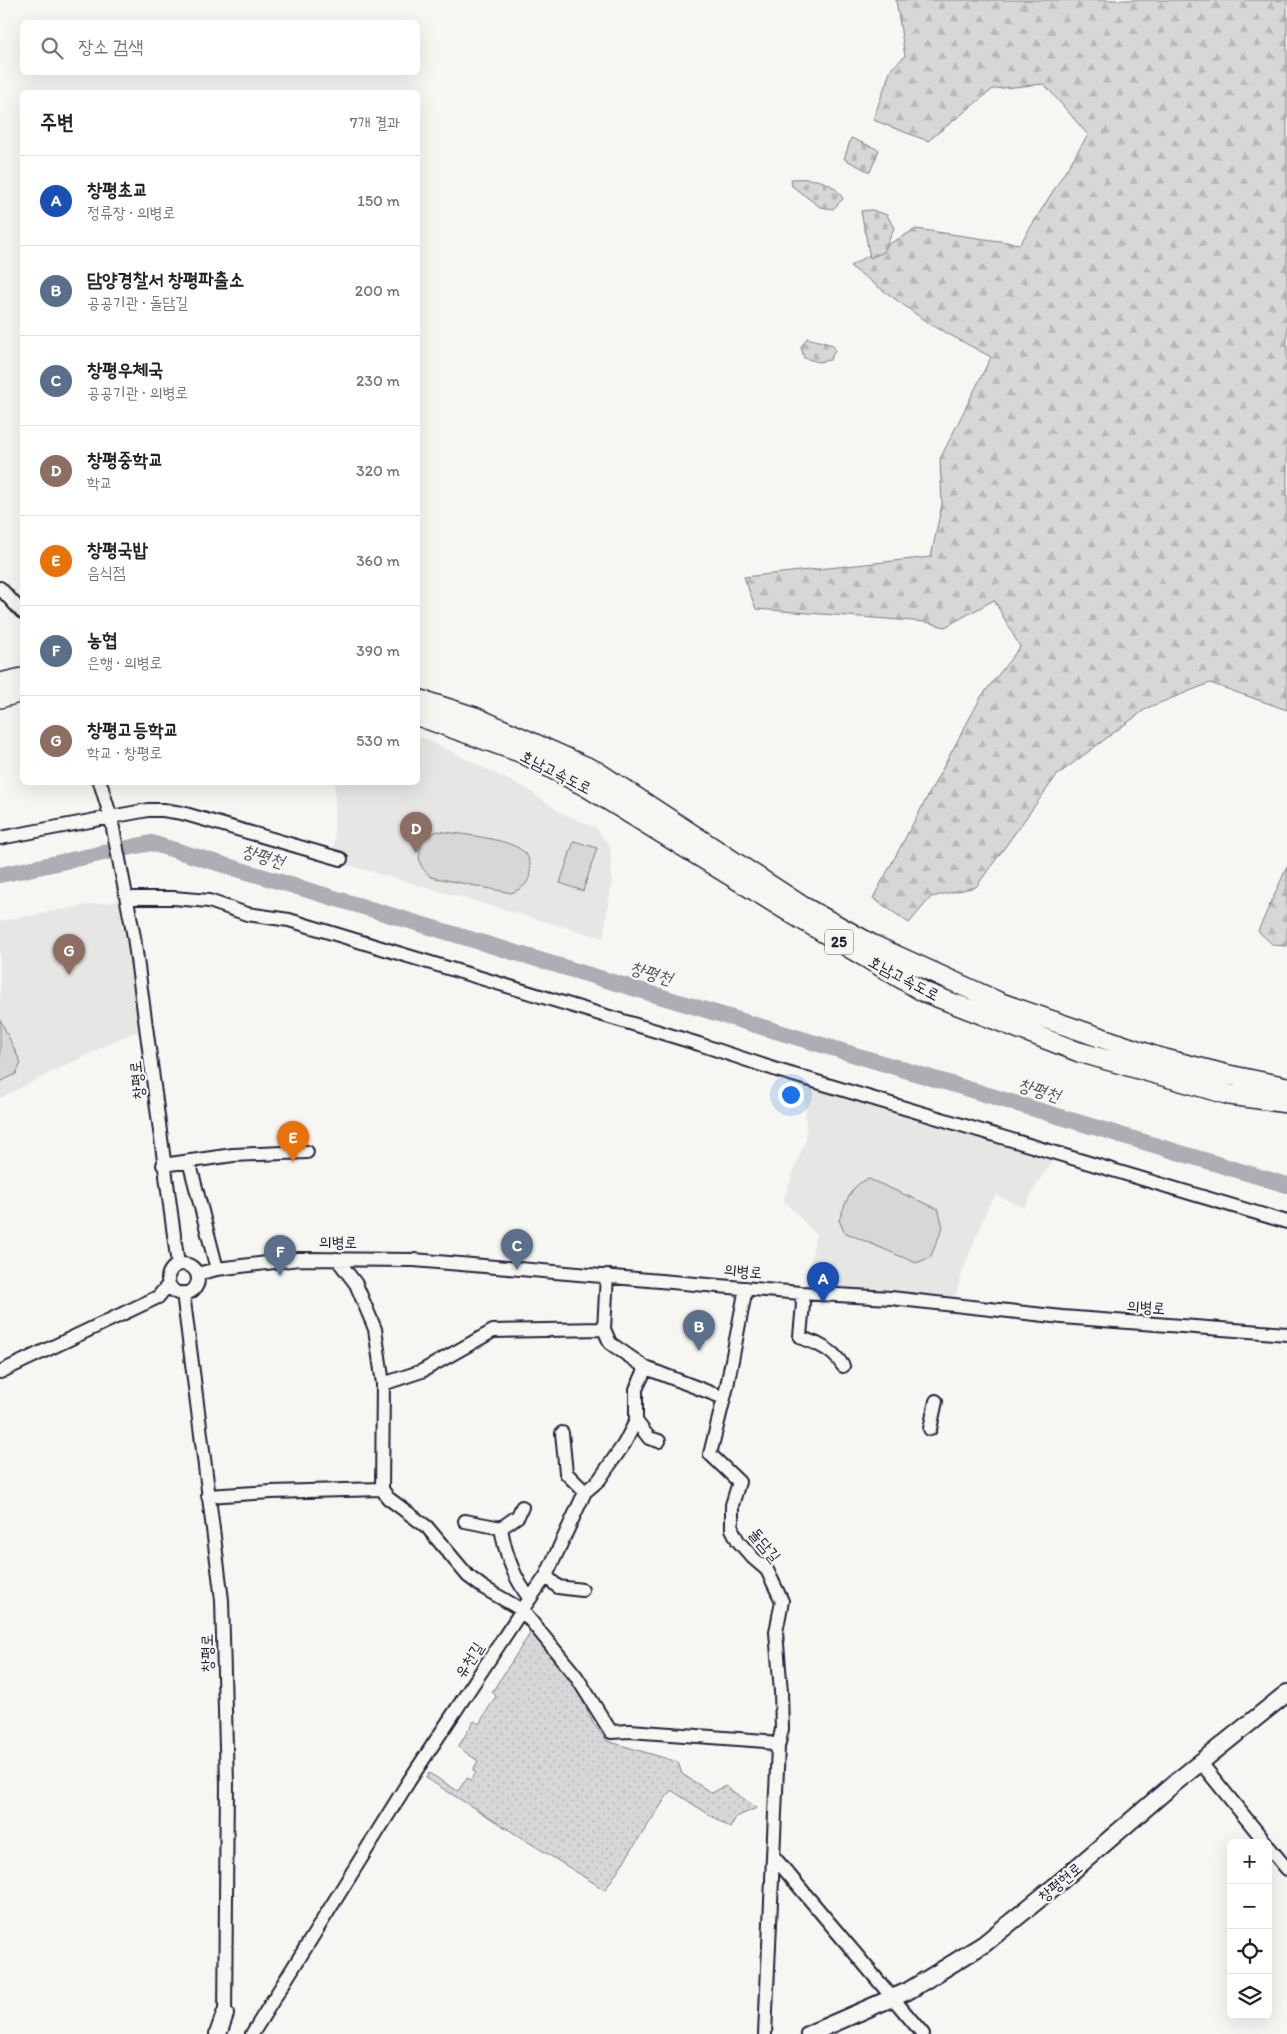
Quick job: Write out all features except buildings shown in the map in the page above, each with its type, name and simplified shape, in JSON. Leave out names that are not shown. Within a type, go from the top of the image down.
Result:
[{"type":"highway","points":[[0,698],[15,683]]},
{"type":"highway","name":"호남고속도로","points":[[420,700],[476,717],[596,771],[802,906],[873,945],[1001,1003],[1157,1057],[1287,1087]]},
{"type":"highway","name":"호남고속도로","points":[[420,717],[522,753],[585,786],[798,918],[924,992],[1080,1052],[1230,1095],[1287,1103]]},
{"type":"main road","name":"창평현로","points":[[809,2034],[908,1991],[984,1944],[1287,1693]]},
{"type":"main road","points":[[218,2034],[225,2014]]},
{"type":"main road","points":[[223,2034],[225,2014]]},
{"type":"main road","points":[[225,2014],[228,2034]]},
{"type":"street","points":[[0,588],[20,610]]},
{"type":"street","name":"창평로","points":[[101,785],[111,818],[126,895],[148,1030],[163,1165],[178,1265]]},
{"type":"street","points":[[0,838],[148,810],[182,813],[341,859]]},
{"type":"street","points":[[126,895],[209,901],[247,914],[288,920],[690,1041],[777,1070],[1287,1222]]},
{"type":"street","points":[[163,1165],[233,1155],[307,1152]]},
{"type":"street","points":[[189,1162],[218,1270]]},
{"type":"street","name":"의병로","points":[[197,1274],[299,1259],[414,1260],[801,1293],[891,1298],[1062,1317],[1287,1334]]},
{"type":"street","points":[[337,1259],[356,1284],[375,1329],[383,1384],[382,1489],[388,1498],[427,1527],[468,1576],[484,1588],[522,1610],[576,1676],[611,1732],[630,1731],[765,1741],[778,1747],[765,2034]]},
{"type":"street","points":[[178,1265],[189,1265],[197,1274],[198,1281],[193,1290],[183,1294],[175,1292],[169,1284],[169,1274],[178,1265]]},
{"type":"street","points":[[607,1275],[604,1329],[610,1343],[646,1368],[724,1398]]},
{"type":"street","points":[[0,1372],[158,1297],[169,1284]]},
{"type":"street","name":"돌담길","points":[[746,1288],[724,1398],[710,1454],[739,1482],[732,1505],[732,1529],[748,1552],[766,1570],[782,1600],[776,1632],[782,1729],[778,1747]]},
{"type":"street","points":[[801,1293],[803,1304],[800,1336],[835,1354],[843,1366]]},
{"type":"street","name":"창평로","points":[[183,1294],[222,1600],[226,1784],[225,2014]]},
{"type":"street","points":[[383,1384],[422,1371],[493,1331],[604,1329]]},
{"type":"street","points":[[646,1368],[636,1389],[636,1421],[649,1438],[659,1441]]},
{"type":"street","points":[[930,1428],[936,1401]]},
{"type":"street","name":"유천길","points":[[252,2034],[409,1781],[546,1576],[586,1492],[599,1480],[624,1444],[636,1421]]},
{"type":"street","points":[[562,1433],[566,1473],[586,1492]]},
{"type":"street","points":[[208,1496],[382,1489]]},
{"type":"street","points":[[465,1521],[501,1528],[518,1516],[522,1507]]},
{"type":"street","points":[[501,1528],[507,1556],[520,1586],[530,1599]]},
{"type":"street","points":[[546,1576],[558,1587],[582,1590]]},
{"type":"street","points":[[1201,1763],[1263,1839]]},
{"type":"street","points":[[1272,1851],[1287,1869]]},
{"type":"street","points":[[774,1857],[923,2034]]},
{"type":"shaded area","points":[[420,738],[424,738],[529,790],[559,812],[596,828],[610,846],[612,882],[603,938],[334,861],[335,785],[420,785]]},
{"type":"shaded area","points":[[126,900],[146,1029],[129,1034],[0,1098],[0,921]]},
{"type":"shaded area","points":[[805,1082],[1056,1156],[1037,1184],[1024,1208],[996,1195],[988,1207],[964,1268],[955,1297],[805,1289],[816,1234],[783,1200],[806,1139]]},
{"type":"green space","points":[[896,0],[1287,0],[1287,710],[1210,683],[1147,708],[1057,775],[976,887],[931,897],[909,923],[873,898],[981,697],[1020,647],[994,600],[945,627],[926,622],[756,609],[744,577],[931,557],[942,504],[940,459],[991,357],[928,323],[850,266],[916,229],[1020,244],[1088,135],[1044,84],[993,89],[928,141],[873,120],[891,69],[905,56]]},
{"type":"green space","points":[[851,138],[879,150],[870,172],[844,159]]},
{"type":"green space","points":[[791,179],[821,181],[833,187],[843,199],[833,209],[820,207],[792,186]]},
{"type":"green space","points":[[872,210],[887,215],[894,228],[884,252],[870,258],[861,211]]},
{"type":"green space","points":[[807,338],[833,345],[835,350],[830,360],[819,362],[804,358],[801,347]]},
{"type":"green space","points":[[437,831],[495,840],[523,851],[530,864],[530,876],[527,883],[511,893],[431,877],[423,868],[419,856],[423,840]]},
{"type":"green space","points":[[574,841],[597,848],[583,891],[560,883]]},
{"type":"green space","points":[[1287,867],[1287,946],[1273,945],[1258,931]]},
{"type":"green space","points":[[0,1019],[21,1063],[16,1074],[0,1082]]},
{"type":"green space","points":[[869,1179],[938,1209],[943,1227],[930,1258],[916,1263],[844,1232],[839,1220],[847,1201],[857,1185]]},
{"type":"green space","points":[[531,1632],[581,1696],[593,1723],[607,1741],[678,1762],[682,1774],[712,1793],[725,1786],[757,1808],[736,1817],[730,1828],[671,1790],[605,1890],[426,1778],[429,1773],[458,1791],[467,1778],[471,1780],[476,1773],[473,1770],[478,1761],[458,1747],[474,1721],[479,1724],[496,1696],[492,1692]]},
{"type":"waterway","name":"창평천","points":[[0,875],[151,843],[1287,1185]]},
{"type":"place","name":"창평중학교","points":[[416,853]]},
{"type":"place","name":"창평고등학교","points":[[69,975]]},
{"type":"place","name":"창평국밥","points":[[293,1162]]},
{"type":"place","name":"창평우체국","points":[[517,1270]]},
{"type":"place","name":"농협","points":[[280,1276]]},
{"type":"place","name":"창평초교","points":[[823,1303]]},
{"type":"place","name":"담양경찰서 창평파출소","points":[[699,1351]]}]
